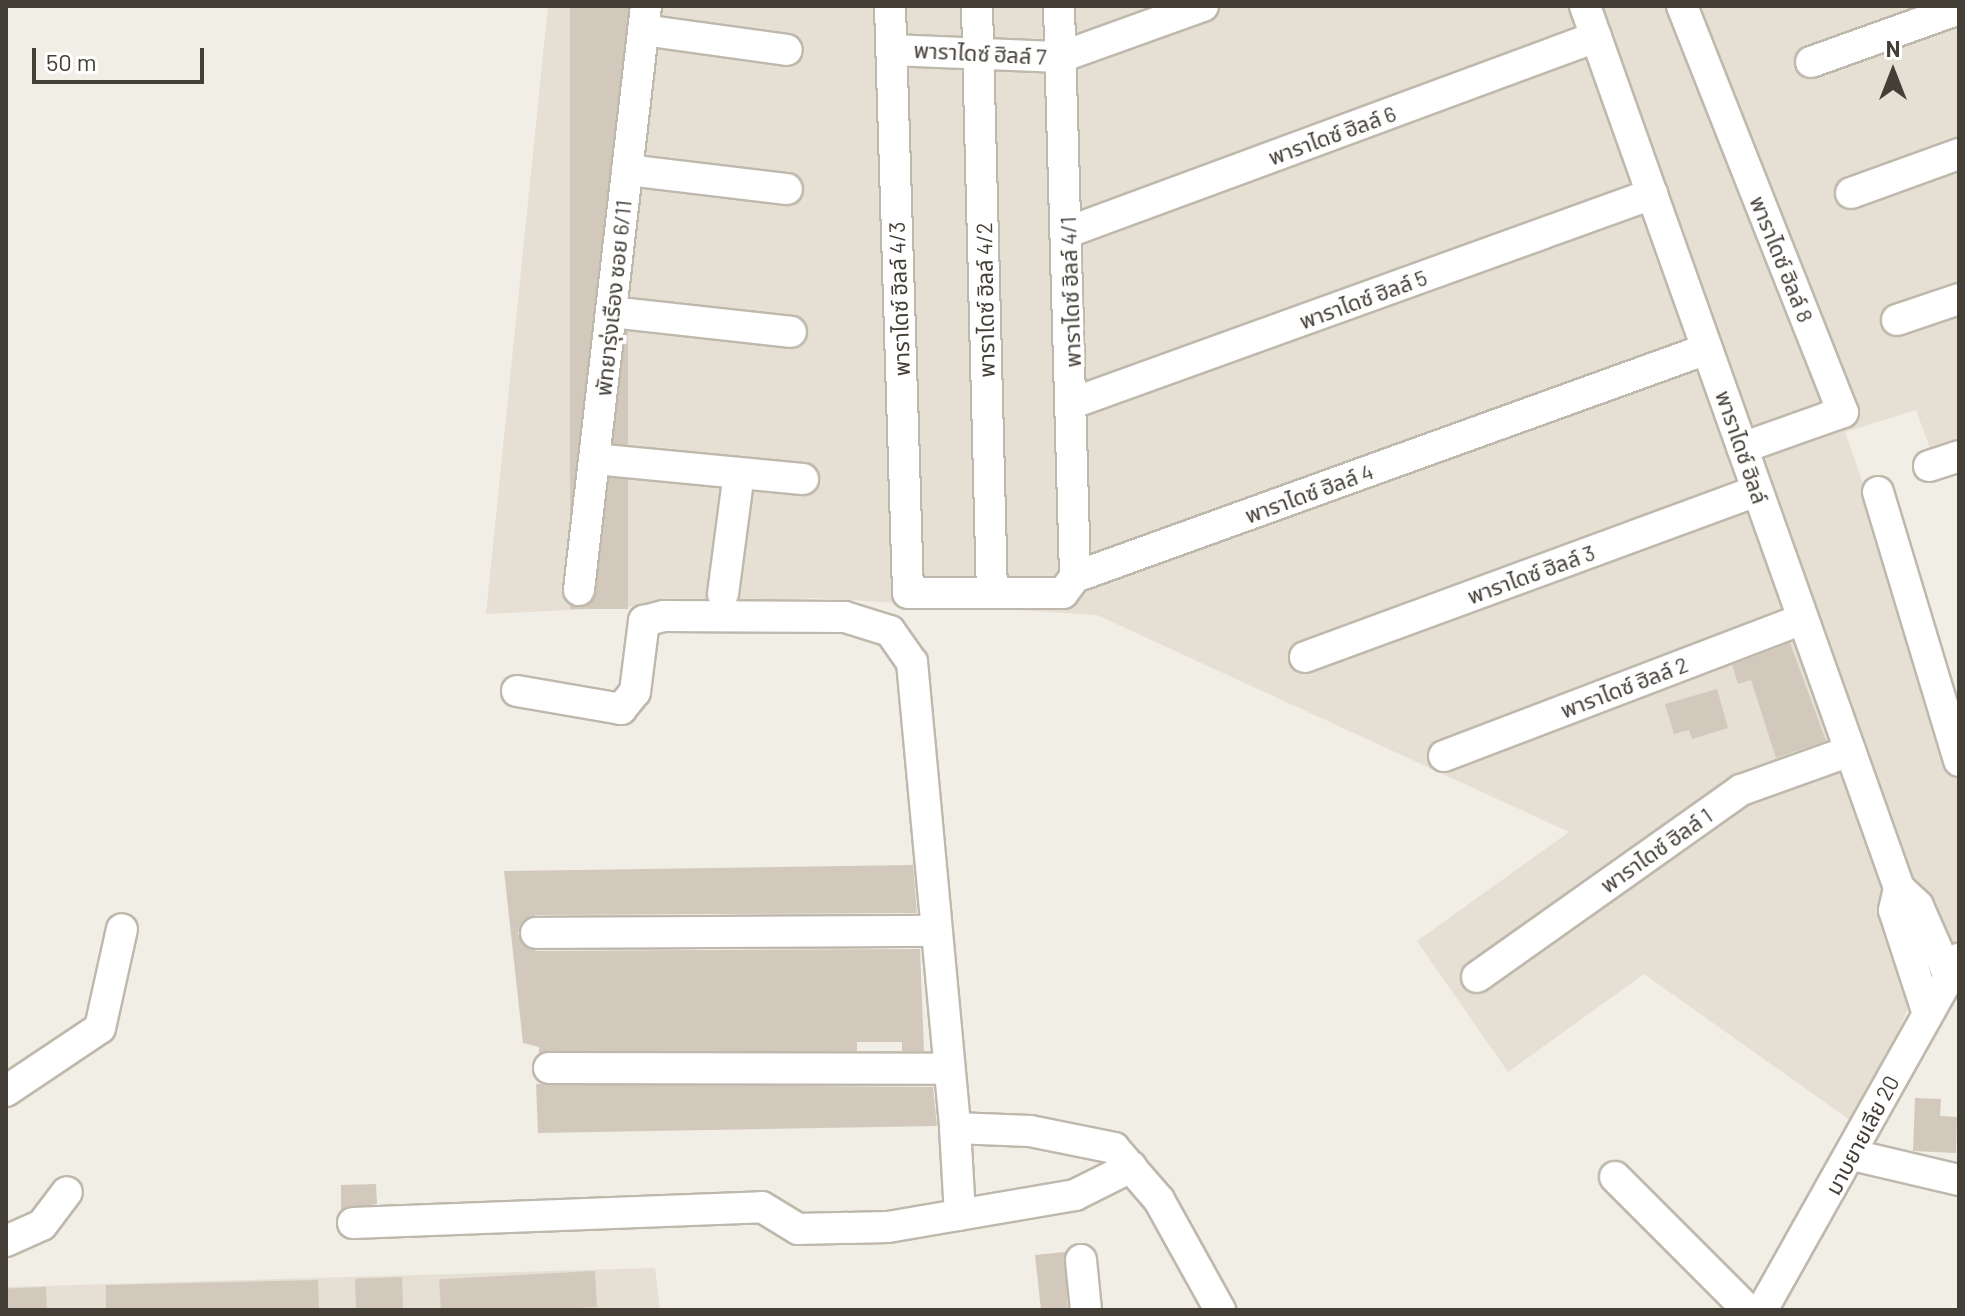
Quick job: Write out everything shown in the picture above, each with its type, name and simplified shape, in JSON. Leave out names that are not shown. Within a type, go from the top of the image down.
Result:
[{"type":"street","name":"พาราไดซ์ ฮิลล์ 4/3","points":[[890,6],[908,593]]},
{"type":"street","name":"พาราไดซ์ ฮิลล์ 4/2","points":[[977,6],[992,593]]},
{"type":"street","name":"พาราไดซ์ ฮิลล์ 4/1","points":[[1059,6],[1073,403],[1075,577]]},
{"type":"street","name":"พาราไดซ์ ฮิลล์ 7","points":[[891,50],[978,50],[1061,57],[1203,6]]},
{"type":"street","name":"พาราไดซ์ ฮิลล์","points":[[1585,6],[1899,888],[1918,906],[1953,966]]},
{"type":"street","name":"พาราไดซ์ ฮิลล์ 8","points":[[1682,6],[1843,412],[1742,448]]},
{"type":"street","points":[[1811,62],[1959,9]]},
{"type":"street","points":[[645,18],[787,50]]},
{"type":"street","name":"พัทยารุ่งเรือง ซอย 6/11","points":[[579,590],[645,18]]},
{"type":"street","name":"พาราไดซ์ ฮิลล์ 6","points":[[1068,232],[1596,37]]},
{"type":"street","points":[[1851,193],[1959,154]]},
{"type":"street","points":[[627,170],[787,189]]},
{"type":"street","name":"พาราไดซ์ ฮิลล์ 5","points":[[1073,403],[1652,194]]},
{"type":"street","points":[[1897,320],[1959,299]]},
{"type":"street","points":[[611,312],[791,332]]},
{"type":"street","name":"พาราไดซ์ ฮิลล์ 4","points":[[908,593],[1063,593],[1075,577],[1707,349]]},
{"type":"street","points":[[1929,466],[1959,456]]},
{"type":"street","points":[[595,459],[803,479]]},
{"type":"street","points":[[723,594],[739,473]]},
{"type":"street","name":"พาราไดซ์ ฮิลล์ 3","points":[[1305,657],[1757,491]]},
{"type":"street","points":[[1878,492],[1959,761]]},
{"type":"street","points":[[517,691],[621,709],[635,692],[644,621],[664,616],[845,617],[890,631],[912,662],[933,931],[955,1128],[960,1215]]},
{"type":"street","name":"พาราไดซ์ ฮิลล์ 2","points":[[1444,756],[1803,619]]},
{"type":"street","name":"พาราไดซ์ ฮิลล์ 1","points":[[1477,977],[1741,790],[1850,751]]},
{"type":"street","name":"พาราไดซ์ ฮิลล์","points":[[1899,888],[1894,910],[1927,1011]]},
{"type":"street","points":[[6,1091],[100,1028],[122,929]]},
{"type":"street","points":[[536,933],[933,931]]},
{"type":"street","name":"มาบยายเลีย 20","points":[[1762,1310],[1853,1155],[1953,966]]},
{"type":"street","points":[[549,1068],[949,1069]]},
{"type":"street","points":[[955,1128],[1030,1131],[1114,1148],[1159,1200],[1220,1310]]},
{"type":"street","points":[[1853,1155],[1959,1180]]},
{"type":"street","points":[[353,1223],[762,1207],[798,1229],[888,1227],[1075,1195],[1131,1167]]},
{"type":"street","points":[[1615,1177],[1748,1310]]},
{"type":"street","points":[[6,1241],[42,1225],[67,1192]]},
{"type":"street","points":[[1081,1260],[1086,1310]]},
{"type":"shaded area","points":[[548,6],[1959,6],[1959,446],[1932,454],[1916,410],[1845,432],[1959,755],[1959,936],[1906,1013],[1857,1125],[1644,974],[1508,1072],[1417,941],[1569,832],[1097,615],[815,598],[486,614]]},
{"type":"shaded area","points":[[655,1268],[660,1310],[6,1310],[6,1287]]},
{"type":"building","points":[[570,6],[628,6],[628,609],[570,609]]},
{"type":"building","points":[[1790,643],[1826,741],[1776,758],[1751,680],[1738,684],[1732,665]]},
{"type":"building","points":[[1717,689],[1728,728],[1692,739],[1689,730],[1674,734],[1665,704]]},
{"type":"building","points":[[913,865],[917,913],[536,915],[521,923],[518,934],[536,951],[920,949],[924,1051],[902,1051],[902,1042],[857,1042],[857,1051],[539,1053],[539,1047],[523,1043],[504,871]]},
{"type":"building","points":[[536,1084],[933,1087],[937,1126],[538,1133]]},
{"type":"building","points":[[1915,1098],[1941,1099],[1940,1116],[1957,1117],[1956,1153],[1913,1151]]},
{"type":"building","points":[[376,1184],[377,1204],[341,1210],[341,1185]]},
{"type":"building","points":[[1065,1252],[1068,1310],[1041,1310],[1035,1255]]},
{"type":"building","points":[[595,1271],[597,1307],[441,1310],[439,1279]]},
{"type":"building","points":[[402,1277],[403,1310],[356,1310],[355,1279]]},
{"type":"building","points":[[318,1280],[319,1310],[106,1310],[106,1285]]},
{"type":"building","points":[[46,1287],[47,1310],[7,1310],[6,1288]]}]
